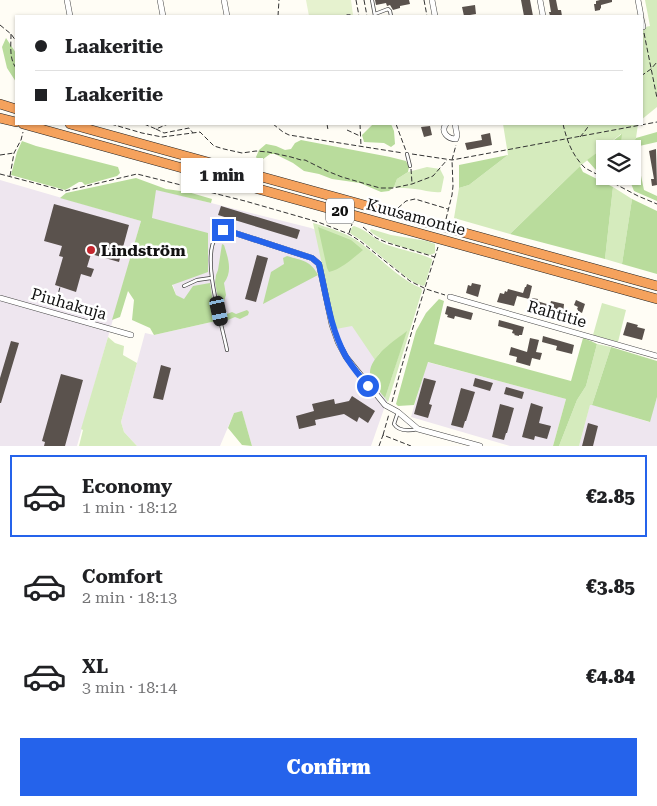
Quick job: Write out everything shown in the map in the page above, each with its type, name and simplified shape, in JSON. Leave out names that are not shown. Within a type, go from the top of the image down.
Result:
[{"type":"highway","points":[[0,104],[15,109]]},
{"type":"highway","points":[[0,118],[15,122]]},
{"type":"highway","name":"Kuusamontie","points":[[27,125],[657,299]]},
{"type":"highway","name":"Kuusamontie","points":[[74,125],[657,286]]},
{"type":"street","points":[[67,0],[70,15]]},
{"type":"street","points":[[160,0],[163,15]]},
{"type":"street","points":[[224,0],[227,15]]},
{"type":"street","points":[[432,0],[435,15]]},
{"type":"street","points":[[540,0],[543,15]]},
{"type":"street","points":[[638,0],[641,15]]},
{"type":"street","points":[[445,125],[445,134],[456,139],[455,125]]},
{"type":"street","points":[[216,236],[223,230],[312,258],[319,264],[332,325],[342,349],[368,386],[385,405],[398,412],[418,429],[480,446]]},
{"type":"street","name":"Rahtitie","points":[[450,297],[657,356]]},
{"type":"street","name":"Piuhakuja","points":[[0,298],[131,335]]},
{"type":"lane","points":[[372,0],[375,15],[388,9],[391,15]]},
{"type":"lane","points":[[407,154],[410,166]]},
{"type":"lane","points":[[216,236],[210,250],[211,278],[227,350]]},
{"type":"lane","points":[[184,286],[197,280],[211,278]]},
{"type":"lane","points":[[398,412],[394,424],[396,427],[407,431],[418,429]]},
{"type":"path","points":[[278,15],[279,0]]},
{"type":"path","points":[[356,0],[359,15]]},
{"type":"path","points":[[364,0],[367,15]]},
{"type":"path","points":[[424,0],[427,15]]},
{"type":"path","points":[[0,25],[15,40]]},
{"type":"path","points":[[643,28],[657,98]]},
{"type":"path","points":[[11,34],[10,52],[15,66]]},
{"type":"path","points":[[643,75],[657,62]]},
{"type":"path","points":[[643,125],[657,122]]},
{"type":"path","points":[[115,125],[162,137],[200,132],[214,146],[242,153],[268,152],[305,160],[326,172],[380,188],[393,188],[412,184],[433,176],[447,160]]},
{"type":"path","points":[[146,125],[164,133],[189,128],[194,134]]},
{"type":"path","points":[[156,129],[166,125]]},
{"type":"path","points":[[273,125],[290,135],[452,160],[642,125]]},
{"type":"path","points":[[327,125],[328,130]]},
{"type":"path","points":[[360,125],[361,147]]},
{"type":"path","points":[[396,125],[407,154]]},
{"type":"path","points":[[563,125],[566,140],[578,161],[585,168],[657,204]]},
{"type":"path","points":[[580,137],[589,125]]},
{"type":"path","points":[[347,130],[360,136]]},
{"type":"path","points":[[446,220],[452,196],[452,160],[456,139]]},
{"type":"path","points":[[10,176],[14,153],[21,140]]},
{"type":"path","points":[[0,155],[14,153]]},
{"type":"path","points":[[410,166],[412,184]]},
{"type":"path","points":[[0,174],[64,191],[137,174],[245,201],[318,222],[349,234],[410,281],[450,297]]},
{"type":"path","points":[[396,210],[406,201],[415,199],[448,210]]},
{"type":"path","points":[[349,234],[352,224]]},
{"type":"path","points":[[363,227],[376,238],[435,257]]},
{"type":"path","points":[[379,446],[414,321],[426,289],[438,247]]},
{"type":"path","points":[[53,312],[60,287]]},
{"type":"path","points":[[383,435],[411,446]]},
{"type":"shaded area","points":[[0,180],[141,221],[77,446],[0,446]]},
{"type":"shaded area","points":[[155,189],[318,231],[352,323],[393,383],[371,446],[252,446],[242,412],[234,413],[220,446],[137,446],[124,432],[121,422],[145,333],[154,335],[216,321],[176,295],[152,219]]},
{"type":"shaded area","points":[[427,362],[566,399],[553,446],[510,446],[411,417]]},
{"type":"shaded area","points":[[657,397],[657,446],[579,446],[590,404],[649,422]]},
{"type":"green space","points":[[306,0],[351,0],[353,15],[309,15]]},
{"type":"green space","points":[[645,0],[657,0],[657,107],[643,118],[643,28],[650,26]]},
{"type":"green space","points":[[6,38],[15,52],[15,80],[7,68],[2,47]]},
{"type":"green space","points":[[372,125],[391,125],[395,144],[391,147],[384,143],[364,142],[362,135]]},
{"type":"green space","points":[[503,125],[638,125],[635,140],[621,140],[621,134],[613,140],[596,140],[596,154],[580,166],[510,234],[454,218],[459,188],[469,185],[508,155]]},
{"type":"green space","points":[[657,132],[657,142],[641,146],[641,140],[635,140]]},
{"type":"green space","points":[[622,134],[621,140],[614,140]]},
{"type":"green space","points":[[301,140],[406,161],[409,167],[408,172],[397,179],[394,187],[389,191],[381,192],[360,183],[332,179],[304,171],[275,154],[270,154],[262,160],[258,160],[256,157],[259,150],[266,144],[285,150],[291,149],[295,143]]},
{"type":"green space","points":[[22,141],[118,167],[120,173],[117,176],[85,185],[79,182],[65,190],[11,175]]},
{"type":"green space","points":[[596,153],[596,170],[595,169],[587,160]]},
{"type":"green space","points":[[508,155],[469,185],[459,188],[459,165]]},
{"type":"green space","points":[[580,166],[583,172],[596,178],[596,185],[609,185],[613,187],[605,259],[510,234]]},
{"type":"green space","points":[[427,167],[440,169],[444,177],[441,192],[394,187],[397,179],[408,172]]},
{"type":"green space","points":[[641,176],[644,190],[657,196],[657,201],[634,191],[632,185],[641,185]]},
{"type":"green space","points":[[136,178],[166,189],[188,192],[212,199],[211,203],[156,190],[152,218],[208,233],[208,272],[172,285],[176,295],[184,299],[193,286],[210,283],[216,321],[154,335],[150,328],[132,320],[134,300],[128,291],[120,317],[112,320],[141,221],[60,198],[66,193]]},
{"type":"green space","points":[[613,187],[632,199],[622,264],[605,259]]},
{"type":"green space","points":[[632,199],[657,211],[657,274],[622,264]]},
{"type":"green space","points":[[313,223],[354,239],[396,273],[421,288],[422,291],[388,402],[385,398],[406,332],[379,354],[375,360],[352,326],[336,329]]},
{"type":"green space","points":[[354,226],[385,244],[432,259],[425,285],[415,283],[406,277],[351,234],[350,232]]},
{"type":"green space","points":[[318,227],[351,240],[363,250],[343,266],[329,272]]},
{"type":"green space","points":[[371,229],[435,244],[435,253],[430,255],[390,243],[375,235],[370,231]]},
{"type":"green space","points":[[222,244],[227,255],[229,269],[224,283],[226,295],[222,302],[217,294],[215,282]]},
{"type":"green space","points":[[287,256],[309,264],[318,275],[263,304],[271,272],[284,264],[283,258]]},
{"type":"green space","points":[[439,299],[444,301],[434,344],[571,381],[583,338],[597,344],[586,386],[577,400],[559,446],[553,446],[566,399],[428,362],[414,405],[398,406],[396,404],[416,331],[426,313]]},
{"type":"green space","points":[[602,303],[626,310],[618,342],[593,335]]},
{"type":"green space","points":[[247,310],[249,312],[248,315],[240,319],[235,317],[223,322],[222,311],[225,311],[227,314],[232,312],[236,314]]},
{"type":"green space","points":[[407,331],[385,398],[371,379],[372,365],[388,346]]},
{"type":"green space","points":[[108,337],[115,343],[124,346],[123,355],[137,363],[121,422],[124,432],[137,446],[79,446],[83,430],[81,429]]},
{"type":"green space","points":[[597,344],[611,347],[592,405],[590,405],[579,446],[559,446],[577,400],[586,386]]},
{"type":"green space","points":[[611,347],[657,361],[657,397],[650,422],[592,405]]},
{"type":"green space","points":[[242,411],[252,446],[242,445],[228,428],[234,413]]},
{"type":"building","points":[[375,0],[409,0],[410,4],[393,10],[386,3],[376,5]]},
{"type":"building","points":[[521,0],[530,0],[533,15],[524,15]]},
{"type":"building","points":[[549,0],[556,0],[558,10],[561,10],[562,15],[550,15],[549,12],[551,12]]},
{"type":"building","points":[[600,0],[612,0],[612,2],[601,5],[600,10],[595,11],[594,4]]},
{"type":"building","points":[[475,5],[476,14],[464,15],[462,7]]},
{"type":"building","points":[[430,126],[432,135],[424,137],[421,127]]},
{"type":"building","points":[[490,133],[492,145],[467,150],[465,143],[482,140],[481,135]]},
{"type":"building","points":[[656,149],[657,185],[652,186],[651,179],[654,179],[649,151]]},
{"type":"building","name":"Lindström","points":[[54,204],[129,225],[119,262],[91,254],[87,267],[94,269],[91,277],[81,274],[76,292],[55,285],[63,257],[59,256],[62,246],[44,241]]},
{"type":"building","points":[[221,206],[300,230],[297,239],[218,215]]},
{"type":"building","points":[[257,255],[268,258],[256,302],[245,299]]},
{"type":"building","points":[[472,283],[481,285],[478,297],[466,293],[468,285],[471,286]]},
{"type":"building","points":[[527,284],[532,286],[529,299],[517,296],[514,306],[497,302],[500,293],[504,294],[508,289],[523,293]]},
{"type":"building","points":[[532,298],[550,305],[551,301],[564,304],[563,315],[545,309],[544,313],[529,309]]},
{"type":"building","points":[[576,300],[585,304],[582,313],[574,305]]},
{"type":"building","points":[[447,306],[473,313],[471,320],[455,316],[454,319],[447,317],[448,315],[445,314]]},
{"type":"building","points":[[499,320],[524,327],[522,335],[514,335],[512,333],[513,330],[498,326]]},
{"type":"building","points":[[627,322],[645,329],[642,340],[623,335]]},
{"type":"building","points":[[543,336],[574,345],[572,354],[556,350],[557,346],[542,342]]},
{"type":"building","points":[[530,338],[539,340],[536,352],[542,353],[540,360],[532,358],[530,366],[516,362],[517,357],[509,355],[511,347],[527,352]]},
{"type":"building","points":[[11,341],[19,343],[0,403],[0,378]]},
{"type":"building","points":[[161,365],[171,368],[163,400],[153,398]]},
{"type":"building","points":[[61,374],[83,380],[65,446],[44,446],[45,442],[42,441]]},
{"type":"building","points":[[424,378],[436,381],[429,404],[432,405],[428,418],[414,414]]},
{"type":"building","points":[[475,378],[493,383],[490,391],[473,386]]},
{"type":"building","points":[[506,387],[524,392],[522,399],[504,394]]},
{"type":"building","points":[[461,388],[475,392],[463,428],[451,425]]},
{"type":"building","points":[[352,396],[375,411],[368,423],[359,417],[357,422],[344,414],[315,420],[316,425],[299,429],[296,416],[314,411],[312,404],[334,399],[335,404],[349,401]]},
{"type":"building","points":[[531,403],[543,407],[539,423],[551,426],[547,439],[535,436],[534,440],[522,437]]},
{"type":"building","points":[[500,404],[514,408],[504,440],[492,437]]},
{"type":"building","points":[[588,423],[598,426],[593,446],[582,446]]},
{"type":"place","name":"Lindström","points":[[91,250]]},
{"type":"route","points":[[223,230],[312,258],[319,264],[332,325],[338,342],[346,357],[368,386]]}]
